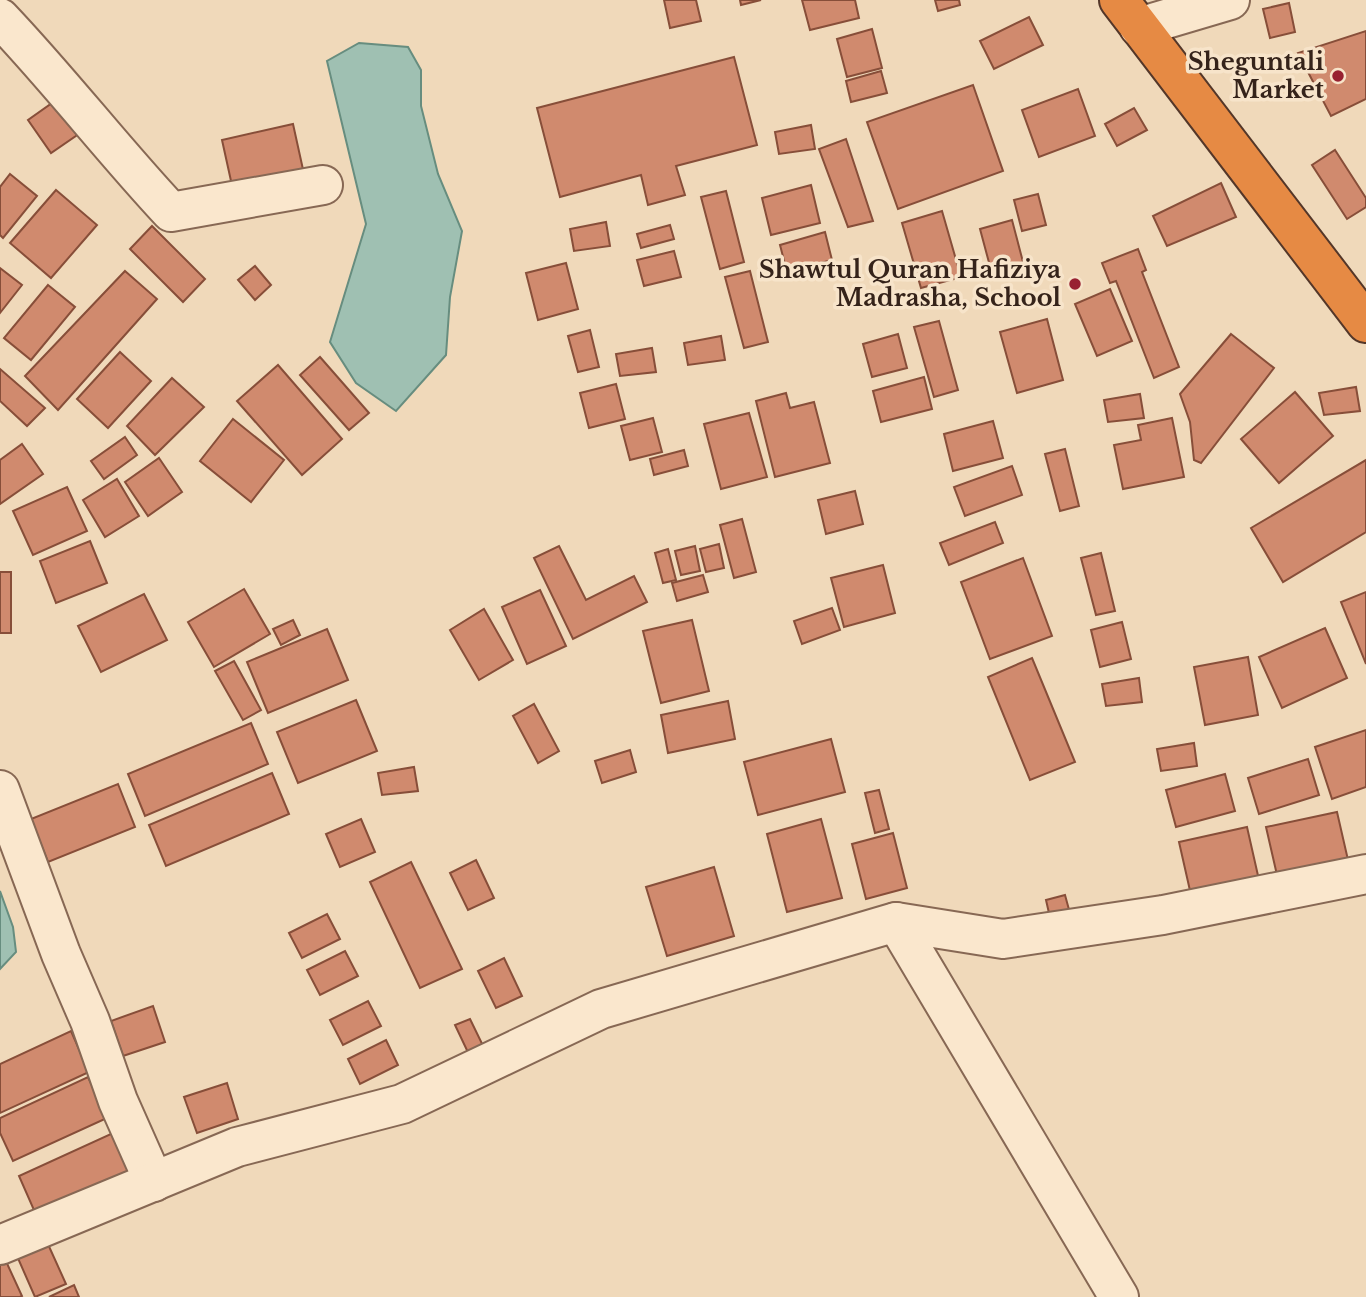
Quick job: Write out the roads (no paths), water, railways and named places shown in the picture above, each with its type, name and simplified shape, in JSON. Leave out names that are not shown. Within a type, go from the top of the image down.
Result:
[{"type":"highway","points":[[1129,14],[1366,323]]},
{"type":"street","points":[[1129,14],[1230,0]]},
{"type":"street","points":[[0,18],[65,88],[128,167],[171,212],[323,185]]},
{"type":"street","points":[[0,790],[61,954],[90,1021],[118,1101],[154,1182]]},
{"type":"street","points":[[0,1245],[237,1147],[402,1104],[601,1009],[896,922],[1003,939],[1163,915],[1366,874]]},
{"type":"street","points":[[896,922],[1119,1297]]},
{"type":"place","name":"Sheguntali Market","points":[[1338,76]]},
{"type":"place","name":"Shawtul Quran Hafiziya Madrasha, School","points":[[1075,284]]}]
